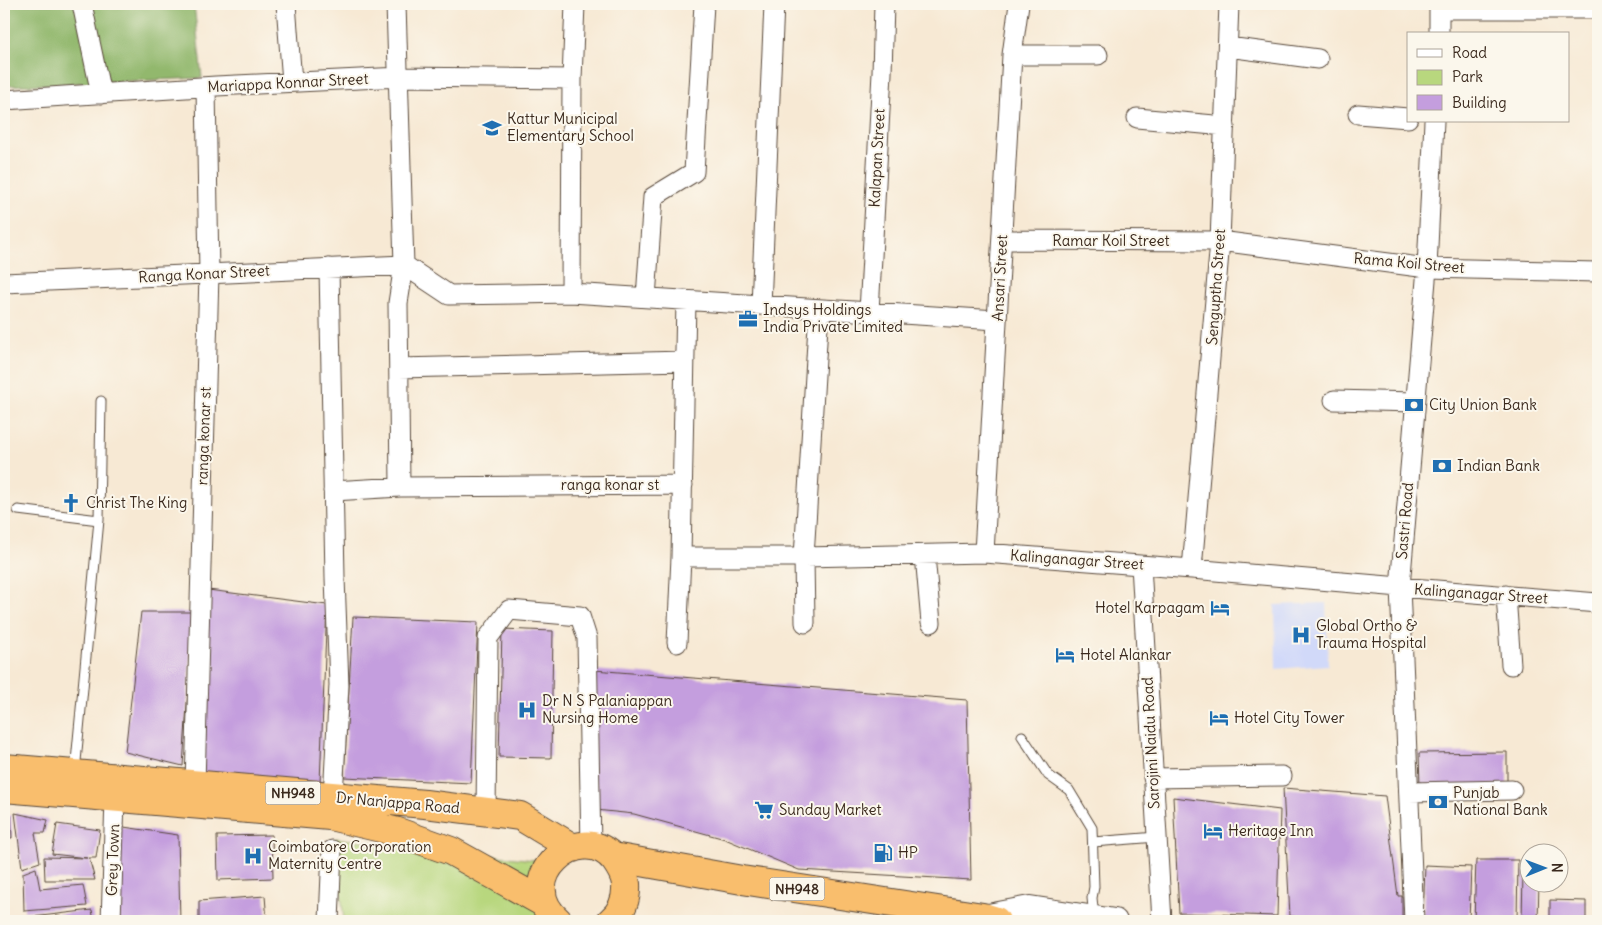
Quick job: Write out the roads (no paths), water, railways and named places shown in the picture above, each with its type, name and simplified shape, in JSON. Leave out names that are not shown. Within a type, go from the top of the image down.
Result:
[{"type":"highway","name":"Dr Nanjappa Road","points":[[4,768],[195,784],[280,802],[407,835],[451,851],[551,912]]},
{"type":"highway","name":"Dr Nanjappa Road","points":[[4,788],[115,799],[280,802],[333,797],[486,811],[520,816],[592,851],[742,880],[989,919]]},
{"type":"highway","name":"NH948","points":[[551,912],[542,890],[544,876],[551,863],[561,853],[592,851],[621,868],[626,881],[626,895],[616,921]]},
{"type":"street","points":[[82,4],[101,94]]},
{"type":"street","points":[[286,4],[292,82]]},
{"type":"street","points":[[396,4],[400,77],[404,264],[398,303],[400,487]]},
{"type":"street","points":[[571,293],[572,79],[575,4]]},
{"type":"street","points":[[646,298],[653,197],[694,172],[704,4]]},
{"type":"street","points":[[761,305],[774,4]]},
{"type":"street","name":"Kalapan Street","points":[[869,312],[884,4]]},
{"type":"street","name":"Ansari Street","points":[[984,553],[1012,55],[1019,4]]},
{"type":"street","name":"Senguptha Street","points":[[1192,569],[1220,241],[1229,4]]},
{"type":"street","points":[[1439,32],[1439,6],[1593,9]]},
{"type":"street","points":[[1228,48],[1318,60]]},
{"type":"street","points":[[1012,55],[1098,55]]},
{"type":"street","name":"Mariappa Konnar Street","points":[[4,100],[400,77],[572,79]]},
{"type":"street","name":"ranga konar st","points":[[195,784],[209,274],[206,87]]},
{"type":"street","points":[[1358,114],[1407,118]]},
{"type":"street","points":[[1137,118],[1225,126]]},
{"type":"street","name":"Sastri Road","points":[[1414,921],[1400,587],[1426,268],[1434,122]]},
{"type":"street","name":"Ramar Koil Street","points":[[1002,240],[1220,241]]},
{"type":"street","name":"Rama Koil Street","points":[[1220,241],[1426,268],[1598,272]]},
{"type":"street","points":[[404,264],[449,295],[571,293],[997,320]]},
{"type":"street","name":"Ranga Konar Street","points":[[4,283],[404,264]]},
{"type":"street","points":[[329,268],[339,685],[333,797]]},
{"type":"street","points":[[677,643],[682,557],[686,300]]},
{"type":"street","points":[[805,622],[804,557],[819,309]]},
{"type":"street","points":[[399,368],[685,362]]},
{"type":"street","points":[[1334,400],[1415,402]]},
{"type":"street","name":"ranga konar st","points":[[333,491],[400,487],[683,485]]},
{"type":"street","name":"Kalinganagar Street","points":[[804,557],[984,553],[1598,603]]},
{"type":"street","points":[[925,555],[931,624]]},
{"type":"street","points":[[682,557],[804,557]]},
{"type":"street","name":"Sarojini Naidu Road","points":[[1141,565],[1162,921]]},
{"type":"street","points":[[1506,595],[1511,665]]},
{"type":"street","points":[[486,811],[488,638],[509,610],[580,616],[587,638],[592,851]]},
{"type":"street","points":[[1153,778],[1282,776]]},
{"type":"street","points":[[1409,792],[1512,790]]},
{"type":"street","name":"Grey Town","points":[[111,921],[115,799]]},
{"type":"street","points":[[329,921],[332,850]]},
{"type":"street","name":"Dr Nanjappa Road","points":[[989,919],[1030,908],[1105,920]]},
{"type":"lane","points":[[75,774],[99,520],[101,401]]},
{"type":"lane","points":[[18,510],[99,520]]},
{"type":"lane","points":[[1022,736],[1048,775],[1069,790],[1092,828],[1094,887],[1092,898],[1105,920]]},
{"type":"lane","points":[[1093,842],[1157,837]]},
{"type":"place","name":"Kattur Municipal Elementary School","points":[[492,128]]},
{"type":"place","name":"Indsys Holdings India Private Limited","points":[[748,319]]},
{"type":"place","name":"City Union Bank","points":[[1414,405]]},
{"type":"place","name":"Indian Bank","points":[[1442,466]]},
{"type":"place","name":"Christ The King","points":[[71,503]]},
{"type":"place","name":"Hotel Karpagam","points":[[1220,608]]},
{"type":"place","name":"Global Ortho & Trauma Hospital","points":[[1301,635]]},
{"type":"place","name":"Hotel Alankar","points":[[1065,655]]},
{"type":"place","name":"Dr N S Palaniappan Nursing Home","points":[[527,710]]},
{"type":"place","name":"Hotel City Tower","points":[[1219,718]]},
{"type":"place","name":"Punjab National Bank","points":[[1438,802]]},
{"type":"place","name":"Sunday Market","points":[[764,810]]},
{"type":"place","name":"Heritage Inn","points":[[1213,831]]},
{"type":"place","name":"HP","points":[[883,853]]},
{"type":"place","name":"Coimbatore Corporation Maternity Centre","points":[[253,856]]}]
